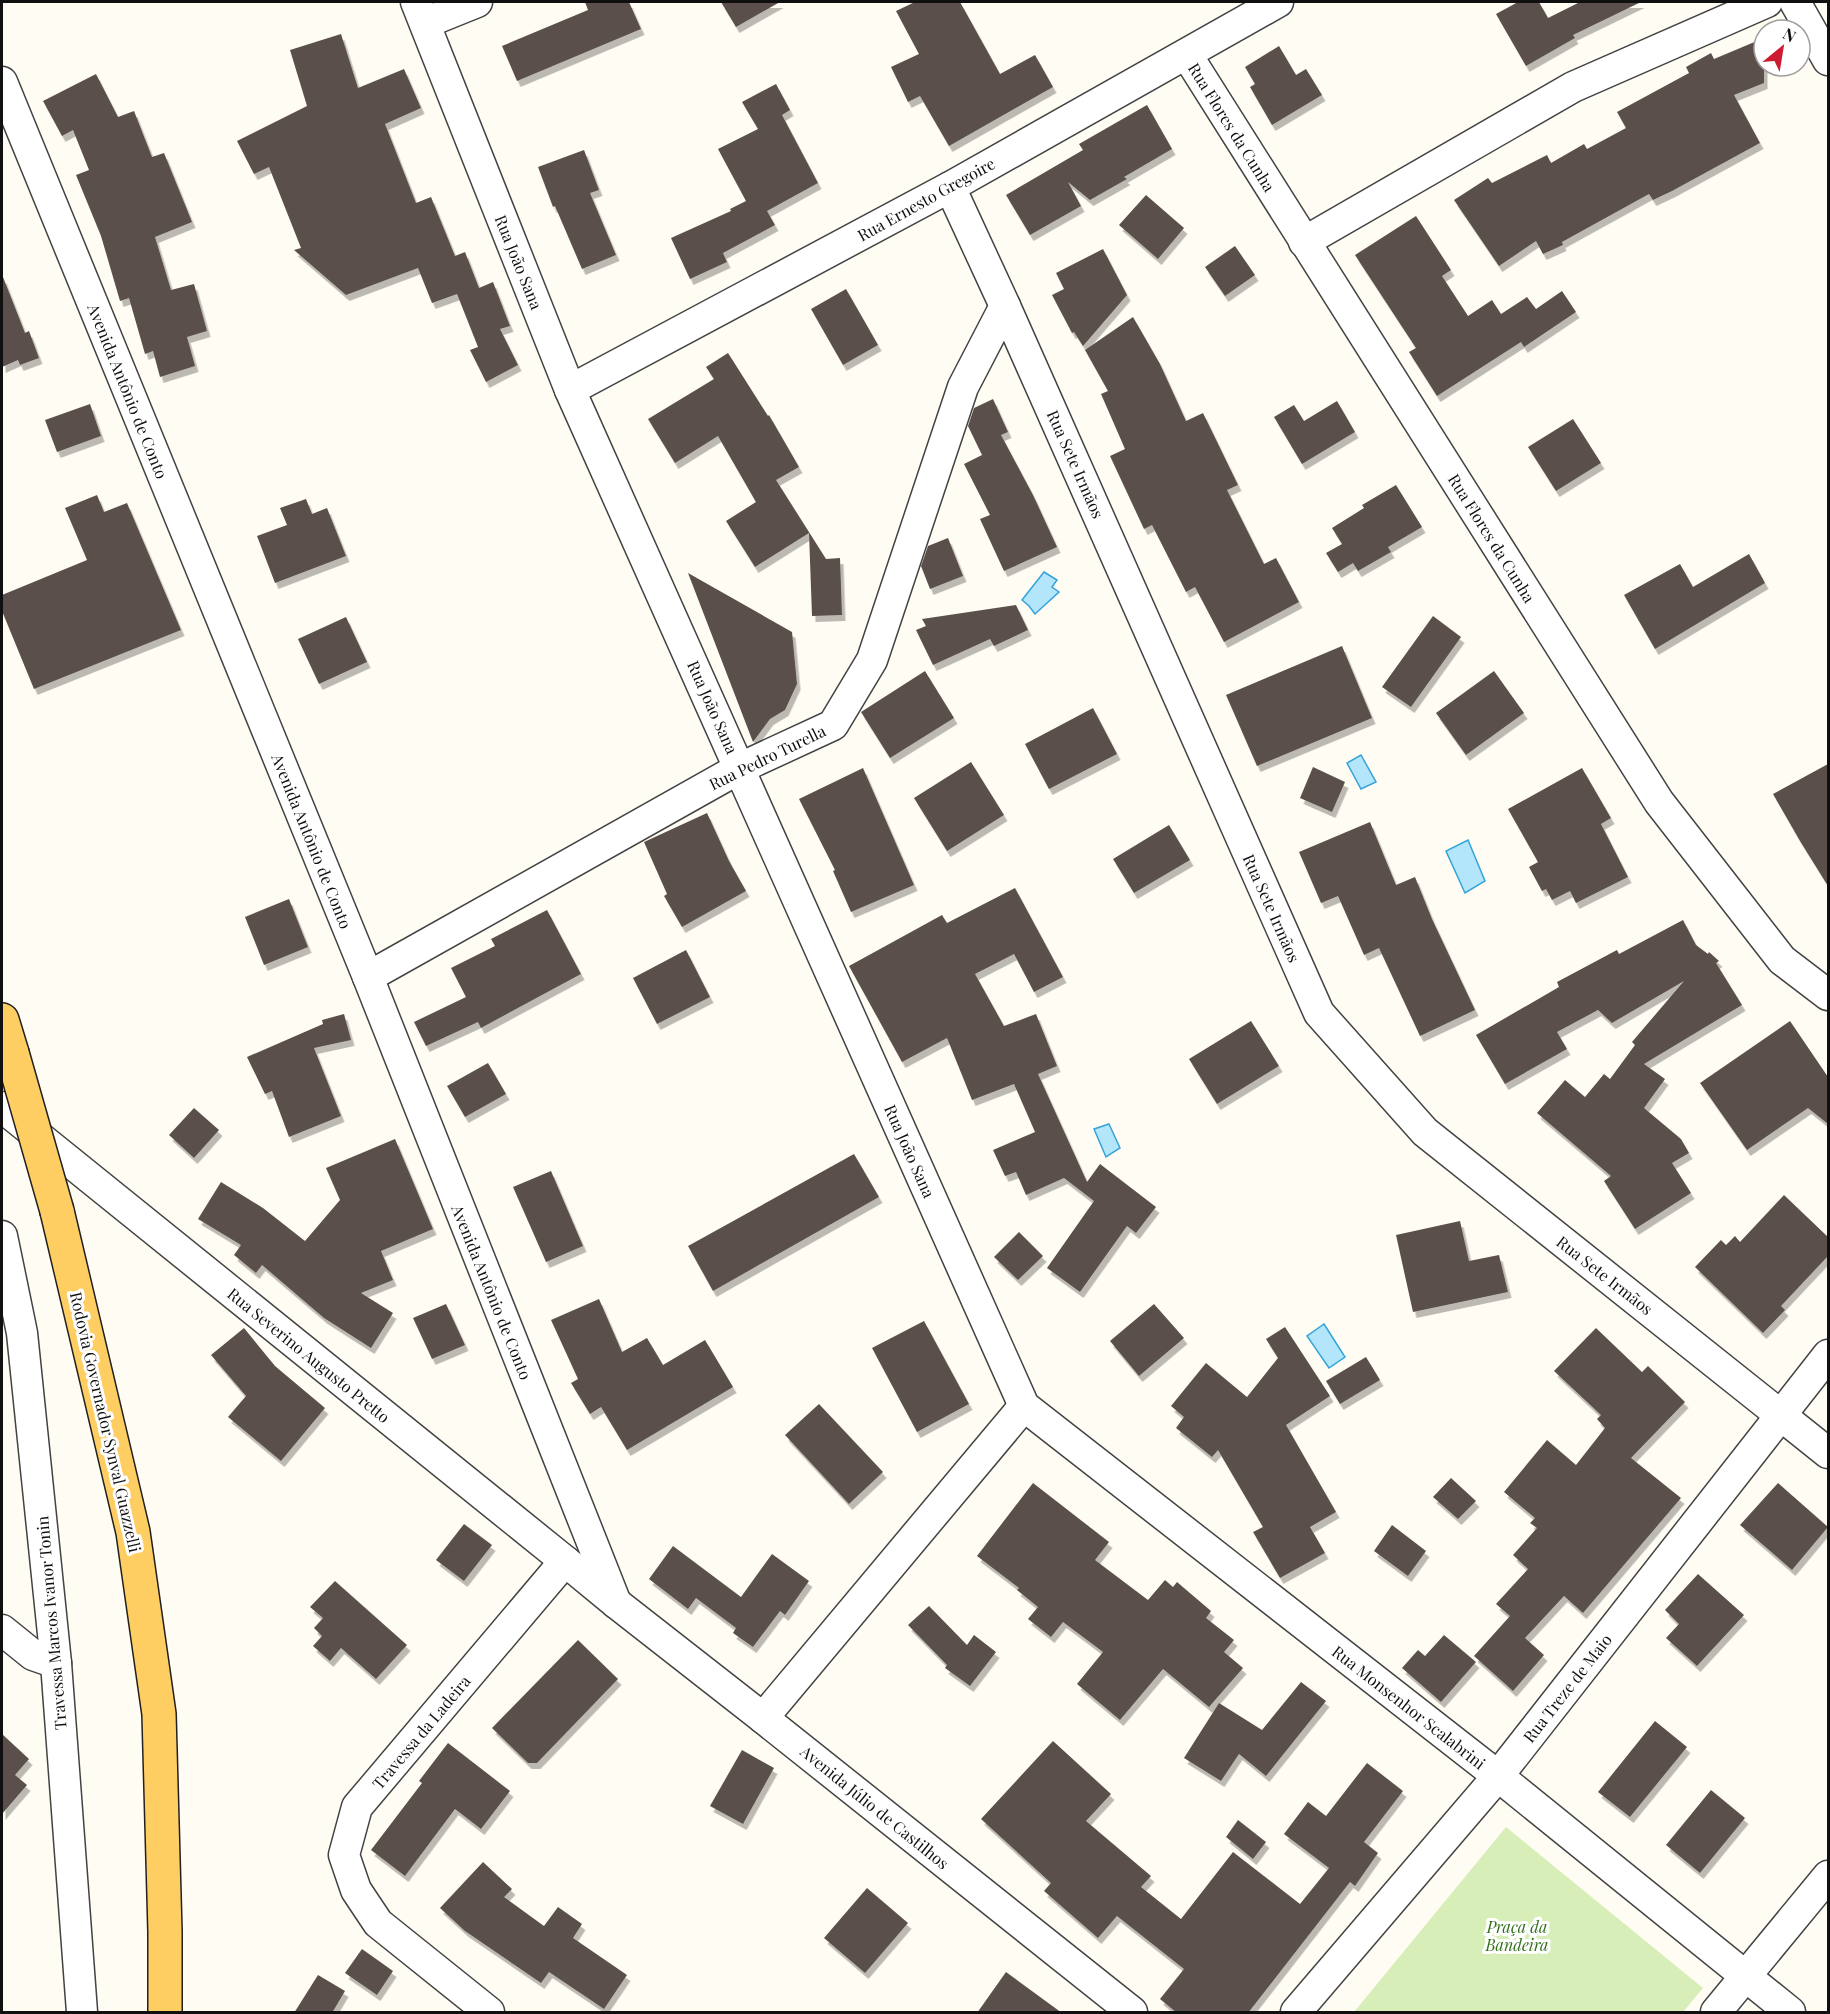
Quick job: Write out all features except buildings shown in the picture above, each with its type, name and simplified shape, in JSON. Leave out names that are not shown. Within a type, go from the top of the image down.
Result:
[{"type":"main road","name":"Rodovia Governador Synval Guazzelli","points":[[2,1020],[57,1211],[133,1532],[159,1714],[165,2013]]},
{"type":"street","points":[[420,12],[477,2]]},
{"type":"street","name":"Rua Ernesto Gregoire","points":[[570,390],[950,187],[1278,2]]},
{"type":"street","points":[[1304,242],[1573,87],[1767,2]]},
{"type":"street","points":[[1795,2],[1828,60]]},
{"type":"street","name":"Rua João Sana","points":[[420,12],[570,390],[1024,1406]]},
{"type":"street","name":"Rua Flores da Cunha","points":[[1187,55],[1659,802],[1782,960],[1828,995]]},
{"type":"street","name":"Avenida Antônio de Conto","points":[[2,82],[368,977],[616,1603]]},
{"type":"street","name":"Rua Sete Irmãos","points":[[950,187],[1319,1013],[1425,1132],[1828,1453]]},
{"type":"street","name":"Rua Pedro Turella","points":[[368,977],[740,768],[833,724],[872,660],[963,387],[1005,306]]},
{"type":"street","name":"Rua Severino Augusto Pretto","points":[[2,1107],[616,1603]]},
{"type":"street","name":"Travessa Marcos Ivanor Tonin","points":[[2,1236],[22,1333],[56,1663],[82,2013]]},
{"type":"street","name":"Rua Treze de Maio","points":[[1296,2013],[1498,1776],[1828,1355]]},
{"type":"street","points":[[763,1718],[1024,1406]]},
{"type":"street","name":"Rua Monsenhor Scalabrini","points":[[1024,1406],[1498,1776],[1790,2013]]},
{"type":"street","name":"Travessa da Ladeira","points":[[489,2013],[378,1923],[356,1890],[344,1854],[357,1807],[565,1561]]},
{"type":"street","name":"Avenida Júlio de Castilhos","points":[[616,1603],[1132,2013]]},
{"type":"street","points":[[2,1630],[33,1655],[56,1663]]},
{"type":"street","points":[[1716,2013],[1828,1876]]},
{"type":"green space","name":"Praça da Bandeira","points":[[1506,1827],[1703,1988],[1683,2012],[1354,2012]]},
{"type":"water","points":[[1044,572],[1057,580],[1052,587],[1059,592],[1035,614],[1022,600]]},
{"type":"water","points":[[1361,755],[1376,782],[1361,789],[1347,763]]},
{"type":"water","points":[[1468,840],[1485,881],[1465,893],[1446,851]]},
{"type":"water","points":[[1109,1124],[1120,1148],[1106,1157],[1094,1129]]},
{"type":"water","points":[[1324,1324],[1345,1357],[1329,1368],[1307,1336]]}]
